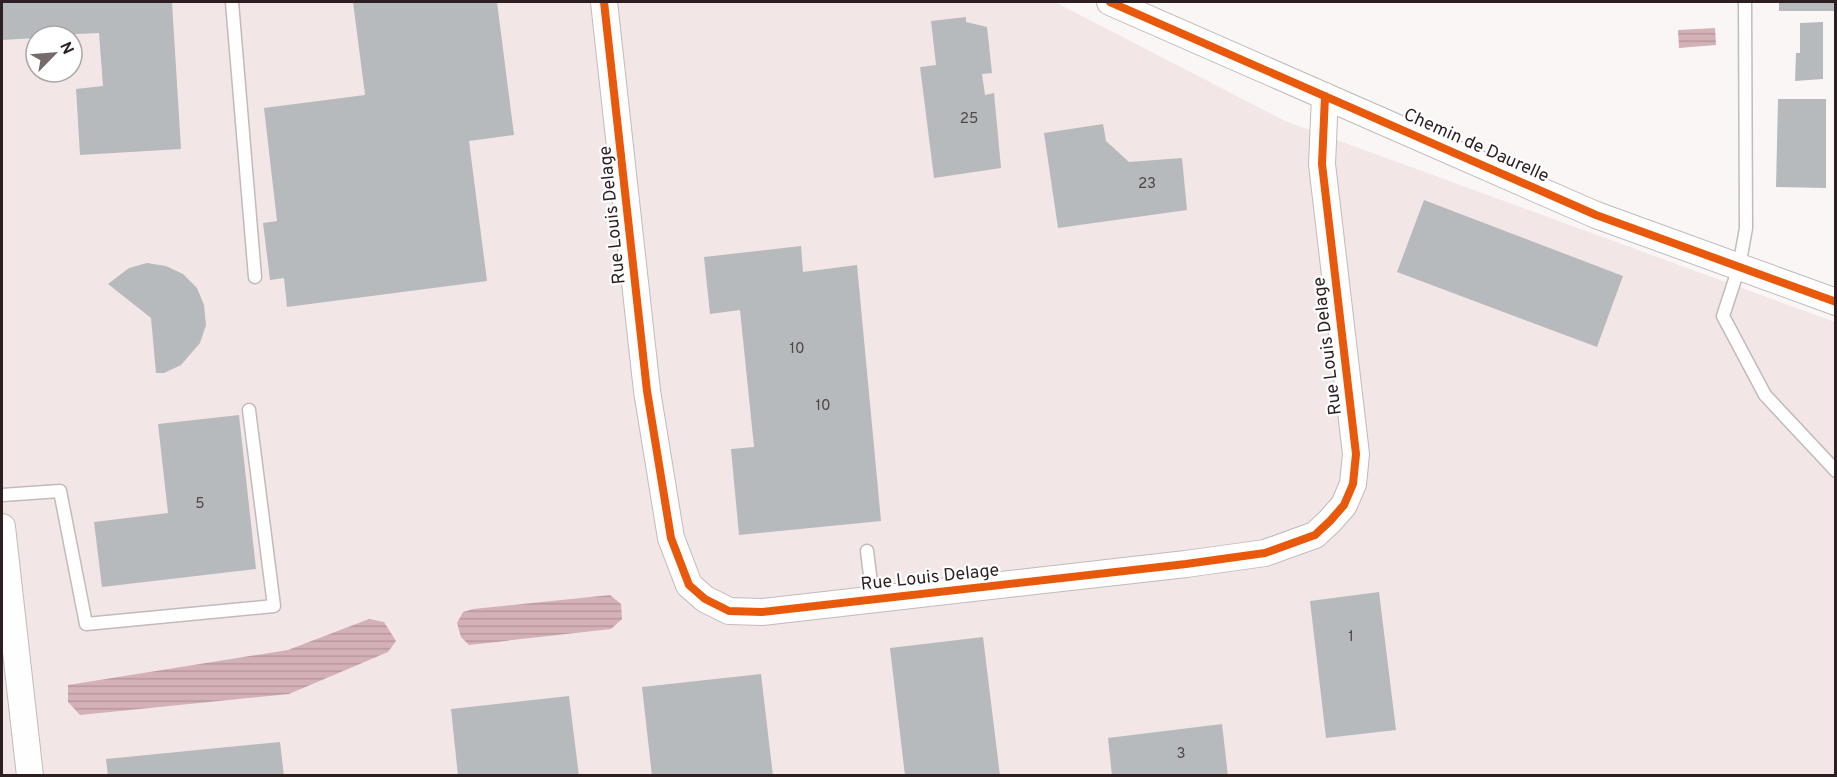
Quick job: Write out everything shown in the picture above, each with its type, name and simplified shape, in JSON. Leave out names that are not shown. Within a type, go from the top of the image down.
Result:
[{"type":"street","name":"Rue Louis Delage","points":[[604,2],[647,391],[671,538],[690,585],[705,599],[729,611],[762,612],[1186,564],[1265,553],[1315,535],[1344,505],[1353,484],[1356,454],[1322,164],[1325,96]]},
{"type":"street","name":"Chemin de Daurelle","points":[[1110,2],[1596,215],[1836,302]]},
{"type":"street","points":[[2,527],[30,776]]},
{"type":"lane","points":[[232,2],[255,277]]},
{"type":"lane","points":[[1745,2],[1746,228],[1739,267],[1723,316],[1765,395],[1836,471]]},
{"type":"lane","points":[[2,495],[60,491],[86,624],[274,606],[249,410]]},
{"type":"lane","points":[[867,551],[873,599]]},
{"type":"shaded area","points":[[2,2],[1055,2],[1285,121],[1835,322],[1835,775],[2,776]]},
{"type":"shaded area","points":[[1715,28],[1716,45],[1679,48],[1678,30]]},
{"type":"shaded area","points":[[610,595],[621,604],[622,619],[611,629],[469,645],[461,637],[457,623],[463,612],[473,609]]},
{"type":"shaded area","points":[[369,619],[384,622],[396,641],[388,652],[289,694],[80,715],[68,702],[68,685],[288,650]]},
{"type":"building","points":[[2,2],[172,2],[181,149],[80,155],[76,89],[103,86],[99,33],[84,34],[84,24],[24,24],[24,39],[2,40]]},
{"type":"building","points":[[353,2],[497,2],[514,135],[469,141],[487,281],[287,307],[284,278],[270,280],[263,223],[277,221],[264,108],[365,95]]},
{"type":"building","points":[[1779,2],[1836,2],[1836,11],[1779,11]]},
{"type":"building","points":[[966,17],[966,22],[987,27],[992,73],[982,74],[985,95],[994,93],[1001,168],[934,178],[920,67],[936,65],[931,21]]},
{"type":"building","points":[[1823,22],[1823,79],[1795,81],[1796,53],[1800,53],[1800,23]]},
{"type":"building","points":[[1778,99],[1826,99],[1826,188],[1776,187]]},
{"type":"building","points":[[1103,124],[1106,141],[1129,162],[1182,158],[1187,210],[1058,228],[1044,133]]},
{"type":"building","points":[[1424,200],[1623,276],[1597,347],[1397,272]]},
{"type":"building","points":[[801,246],[803,272],[857,265],[881,521],[739,535],[731,449],[754,447],[740,310],[710,314],[704,257]]},
{"type":"building","points":[[147,263],[166,266],[183,274],[197,288],[204,305],[206,325],[200,343],[181,365],[164,373],[156,373],[151,318],[108,284],[129,268]]},
{"type":"building","points":[[239,415],[256,569],[102,587],[94,522],[168,513],[158,424]]},
{"type":"building","points":[[1379,592],[1396,730],[1326,738],[1310,601]]},
{"type":"building","points":[[983,637],[1000,776],[905,776],[890,648]]},
{"type":"building","points":[[761,674],[773,776],[652,776],[642,687]]},
{"type":"building","points":[[569,696],[579,776],[458,776],[451,709]]},
{"type":"building","points":[[1222,724],[1228,776],[1112,776],[1108,738]]},
{"type":"building","points":[[280,742],[284,776],[108,776],[106,759]]},
{"type":"cycle path","points":[[604,2],[647,391],[671,538],[689,585],[705,599],[729,611],[762,612],[1186,564],[1265,553],[1315,535],[1344,505],[1353,484],[1356,454],[1322,164],[1325,96]]},
{"type":"cycle path","points":[[1110,2],[1596,215],[1836,302]]}]
